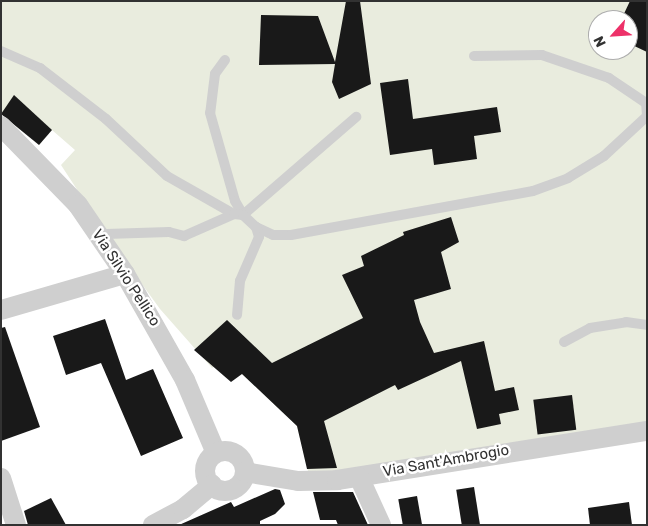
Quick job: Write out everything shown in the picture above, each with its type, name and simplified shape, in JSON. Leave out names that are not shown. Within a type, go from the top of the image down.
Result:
[{"type":"street","name":"Via Silvio Pellico","points":[[1,126],[78,205],[125,274],[182,373],[216,453]]},
{"type":"street","points":[[1,310],[125,274]]},
{"type":"street","name":"Via Sant'Ambrogio","points":[[245,472],[316,481],[360,477],[517,449],[647,431]]},
{"type":"street","points":[[225,450],[238,455],[245,472],[240,484],[229,490],[212,485],[206,467],[216,453],[225,450]]},
{"type":"street","points":[[360,477],[381,525]]},
{"type":"street","points":[[1,478],[16,525]]},
{"type":"street","points":[[153,525],[183,509],[212,485]]},
{"type":"lane","points":[[1,50],[40,68],[106,119],[167,176],[239,214],[256,227],[273,235],[292,235],[533,191],[568,178],[610,151],[647,116],[647,103],[609,78],[542,55],[474,56]]},
{"type":"lane","points":[[225,60],[215,74],[210,112],[229,185],[239,214]]},
{"type":"lane","points":[[106,234],[169,232],[184,236],[239,214],[356,117]]},
{"type":"lane","points":[[237,315],[240,281],[259,238],[256,227]]},
{"type":"lane","points":[[564,342],[590,328],[626,322],[647,325]]},
{"type":"shaded area","points":[[1,1],[647,1],[647,429],[309,475],[297,426],[242,374],[216,365],[212,368],[160,309],[110,240],[61,165],[75,150],[52,130],[39,145],[1,114]]},
{"type":"building","points":[[346,1],[360,1],[371,84],[339,99],[332,82],[335,64],[259,65],[261,15],[318,16],[335,62]]},
{"type":"building","points":[[630,1],[647,1],[647,52],[638,48],[638,10],[626,10]]},
{"type":"building","points":[[408,79],[413,119],[497,107],[501,132],[474,136],[477,159],[434,165],[432,149],[390,155],[380,83]]},
{"type":"building","points":[[14,95],[52,130],[39,145],[1,114]]},
{"type":"building","points":[[451,217],[459,242],[441,252],[451,289],[414,300],[420,322],[434,353],[484,341],[495,391],[514,387],[519,410],[499,414],[501,424],[477,429],[461,361],[398,390],[395,385],[324,421],[337,468],[307,469],[297,426],[242,374],[231,382],[194,350],[227,320],[272,363],[363,318],[342,275],[364,266],[361,256],[404,235],[403,232]]},
{"type":"building","points":[[105,319],[126,380],[153,369],[183,438],[141,456],[101,363],[66,375],[53,336]]},
{"type":"building","points":[[5,327],[40,427],[1,441],[1,328]]},
{"type":"building","points":[[572,395],[576,430],[538,434],[533,400]]},
{"type":"building","points":[[474,487],[480,525],[462,525],[456,490]]},
{"type":"building","points":[[275,489],[280,490],[285,504],[275,514],[260,521],[260,525],[179,525],[231,502],[234,507]]},
{"type":"building","points":[[313,492],[353,492],[368,525],[338,525],[336,520],[320,520]]},
{"type":"building","points":[[417,496],[422,525],[403,525],[398,499]]},
{"type":"building","points":[[51,498],[66,525],[28,525],[24,511]]},
{"type":"building","points":[[629,502],[632,525],[590,525],[588,508]]}]
